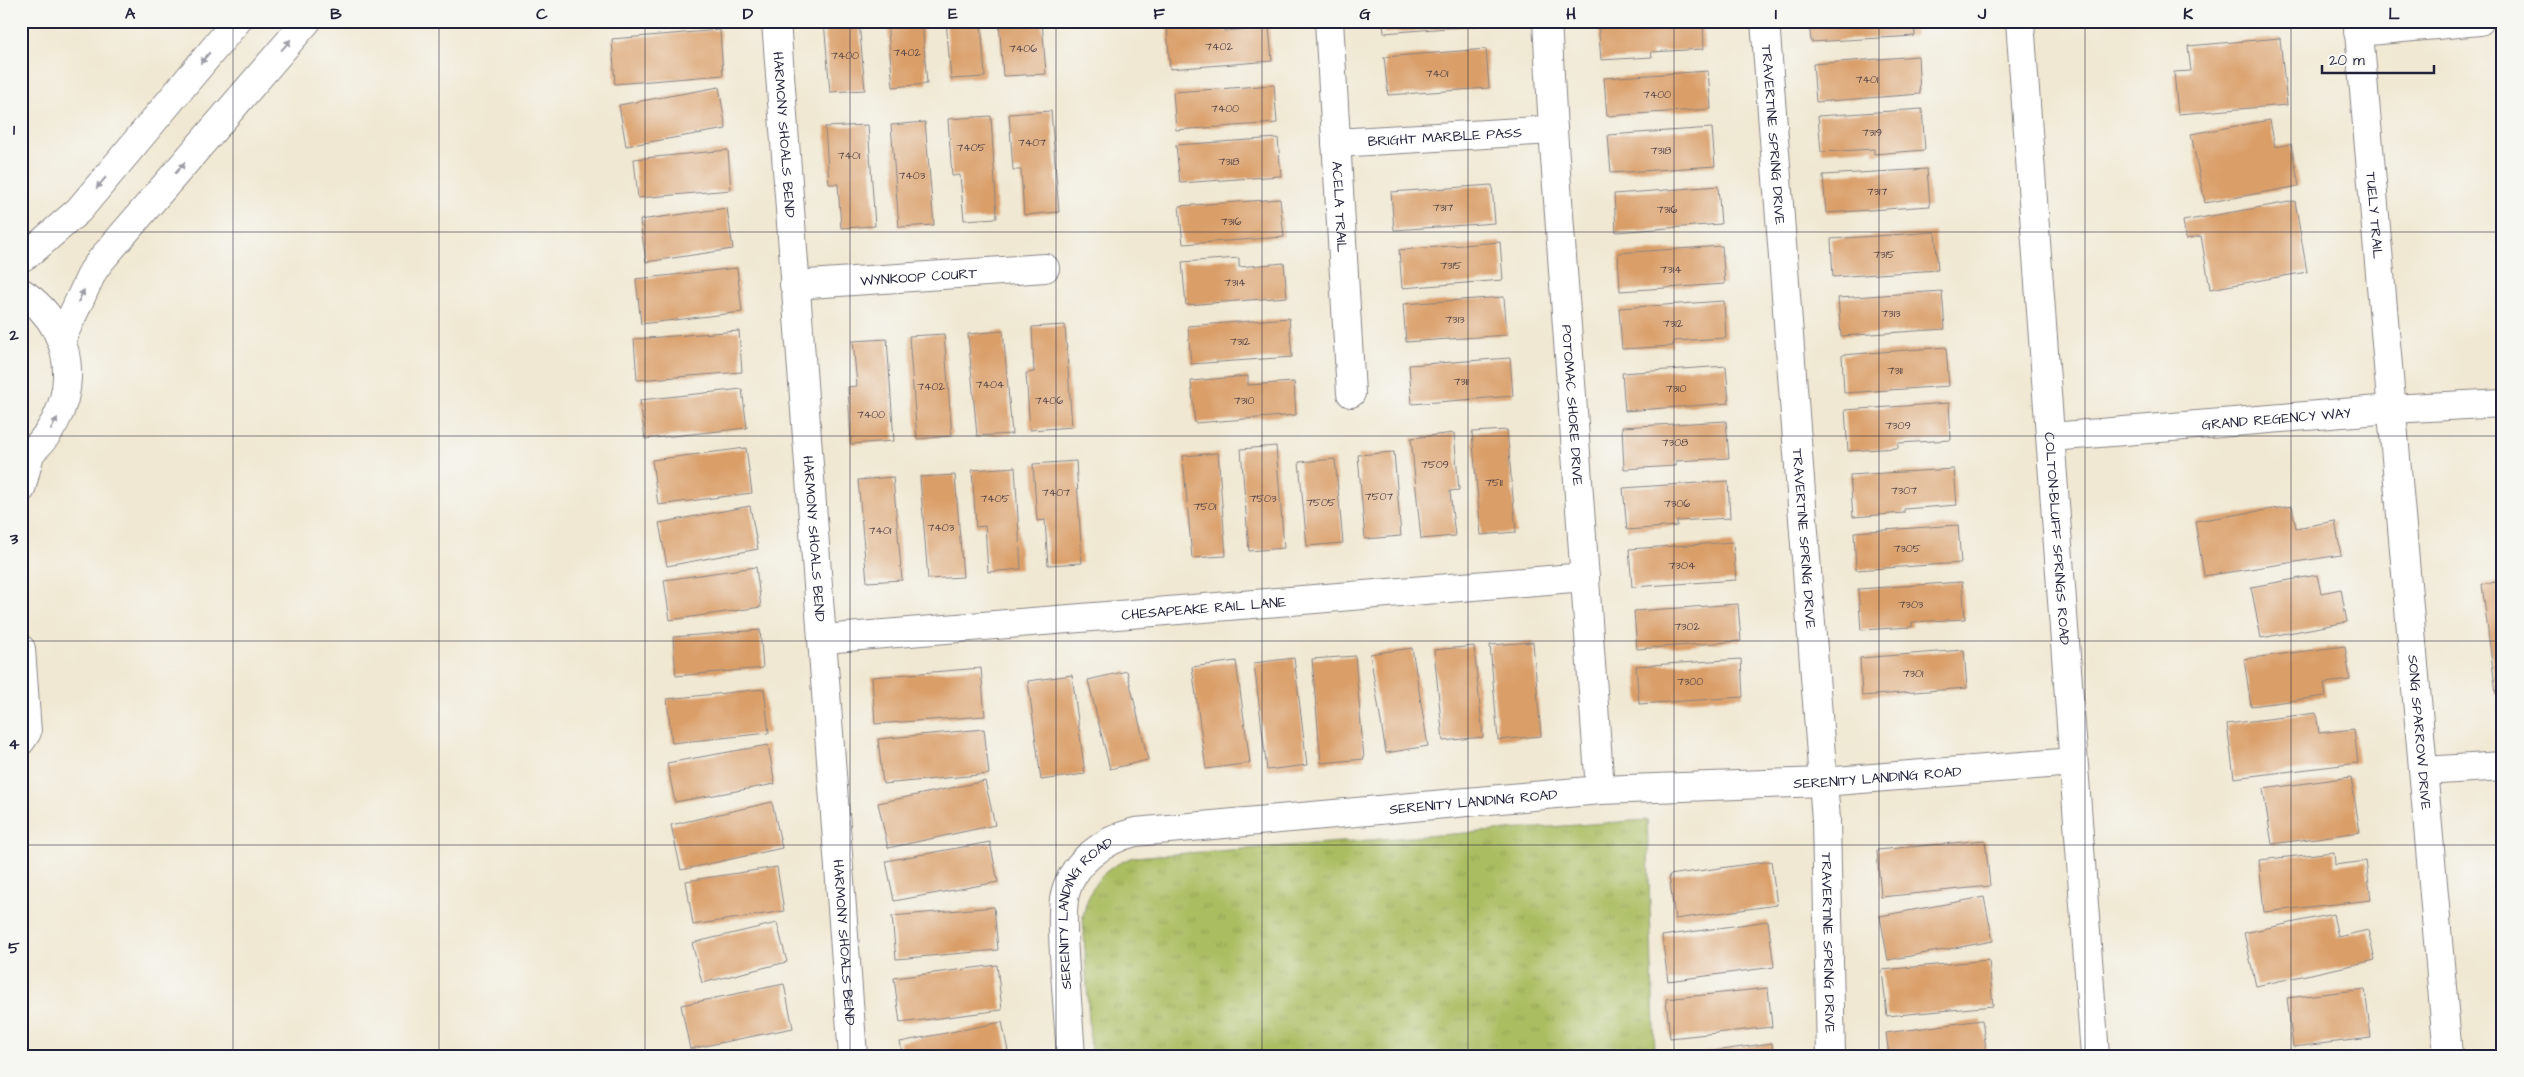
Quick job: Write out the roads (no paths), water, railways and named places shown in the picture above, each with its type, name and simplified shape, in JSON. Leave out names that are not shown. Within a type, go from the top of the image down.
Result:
[{"type":"street","points":[[21,258],[31,252],[79,210],[237,21]]},
{"type":"street","points":[[60,340],[93,271],[101,260],[306,21]]},
{"type":"street","name":"HARMONY SHOALS BEND","points":[[776,21],[794,285],[823,639],[853,1056]]},
{"type":"street","name":"ACELA TRAIL","points":[[1329,21],[1351,393]]},
{"type":"street","name":"POTOMAC SHORE DRIVE","points":[[1547,21],[1553,130],[1600,790]]},
{"type":"street","name":"TRAVERTINE SPRING DRIVE","points":[[1765,21],[1823,782],[1829,906],[1831,1056]]},
{"type":"street","name":"COLTON-BLUFF SPRINGS ROAD","points":[[2020,21],[2095,1056]]},
{"type":"street","points":[[2358,26],[2480,21]]},
{"type":"street","name":"TUELY TRAIL","points":[[2358,26],[2391,409]]},
{"type":"street","name":"BRIGHT MARBLE PASS","points":[[1336,144],[1553,130]]},
{"type":"street","name":"WYNKOOP COURT","points":[[794,285],[1045,268]]},
{"type":"street","points":[[21,292],[39,306],[51,322],[60,340],[67,362],[67,384],[62,407],[53,428],[25,457],[21,489]]},
{"type":"street","name":"GRAND REGENCY WAY","points":[[2051,437],[2391,409],[2503,403]]},
{"type":"street","name":"SONG SPARROW DRIVE","points":[[2391,409],[2448,1056]]},
{"type":"street","name":"CHESAPEAKE RAIL LANE","points":[[823,639],[1585,577]]},
{"type":"street","points":[[21,649],[27,732],[21,741]]},
{"type":"street","name":"SERENITY LANDING ROAD","points":[[1070,1056],[1063,935],[1064,898],[1073,876],[1090,853],[1115,837],[1134,832],[1600,790],[1823,782],[2073,762]]},
{"type":"street","points":[[2424,771],[2503,766]]}]
